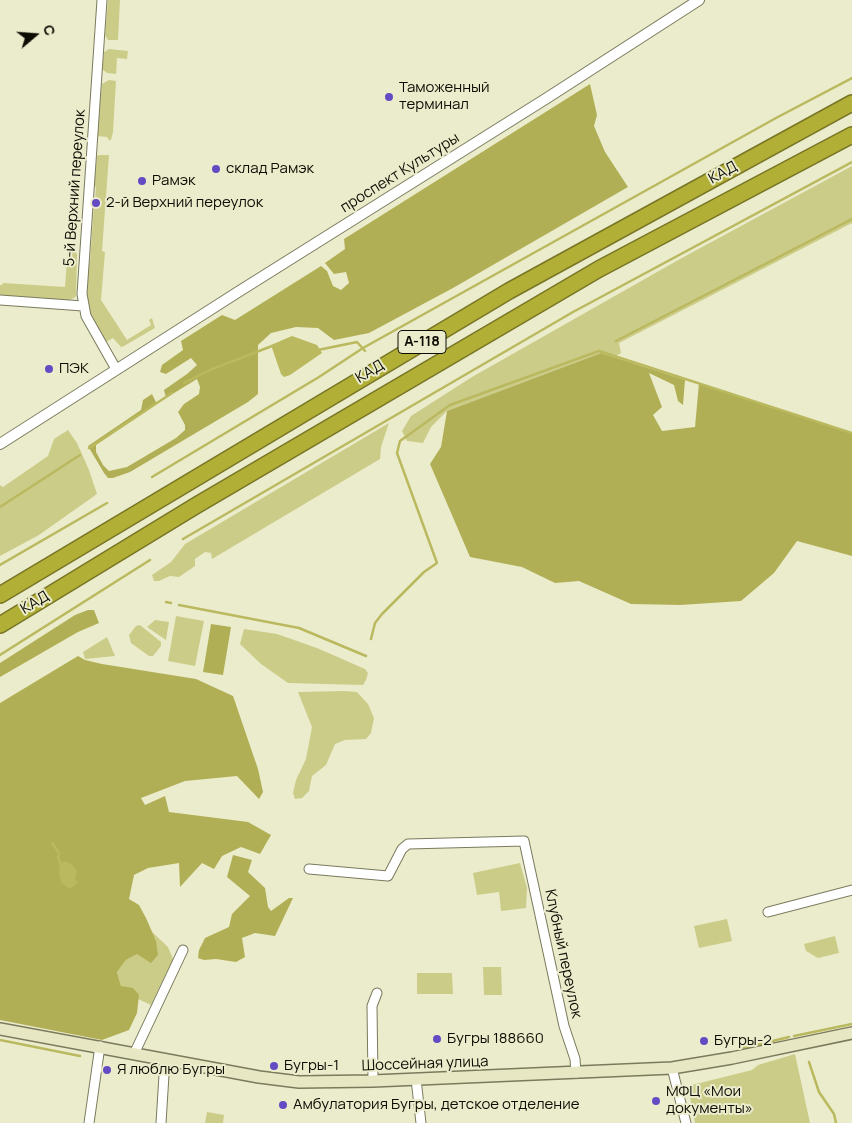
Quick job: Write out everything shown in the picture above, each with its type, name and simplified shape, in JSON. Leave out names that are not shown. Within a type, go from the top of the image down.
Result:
[{"type":"highway","name":"КАД","points":[[0,595],[501,296],[852,103]]},
{"type":"highway","name":"КАД","points":[[0,624],[206,500],[599,269],[852,135]]},
{"type":"main road","name":"Шоссейная улица","points":[[0,1029],[100,1046],[259,1077],[299,1082],[373,1081],[672,1068],[852,1034]]},
{"type":"street","name":"5-й Верхний переулок","points":[[102,0],[82,294],[86,316],[116,369]]},
{"type":"street","name":"проспект Культуры","points":[[0,444],[699,0]]},
{"type":"street","points":[[0,300],[83,306]]},
{"type":"street","name":"Клубный переулок","points":[[309,869],[388,876],[402,849],[408,844],[524,841],[564,1026],[575,1059],[576,1073]]},
{"type":"street","points":[[768,912],[852,890]]},
{"type":"street","points":[[134,1054],[183,950]]},
{"type":"street","points":[[373,1081],[372,1006],[376,993]]},
{"type":"street","points":[[89,1123],[100,1046]]},
{"type":"street","points":[[161,1123],[165,1059]]},
{"type":"street","points":[[672,1068],[686,1123]]},
{"type":"street","points":[[416,1079],[421,1123]]},
{"type":"green space","points":[[108,0],[120,0],[118,40],[108,40],[105,35]]},
{"type":"green space","points":[[109,49],[128,51],[127,59],[117,58],[116,74],[107,73],[102,69],[104,52]]},
{"type":"green space","points":[[109,80],[116,81],[111,140],[107,137],[97,136],[102,84]]},
{"type":"green space","points":[[109,155],[102,251],[105,252],[101,300],[127,340],[151,325],[149,320],[152,318],[155,328],[121,347],[113,338],[106,342],[92,319],[88,305],[88,263],[90,263],[94,204],[97,204],[95,202],[96,187],[94,186],[97,156]]},
{"type":"green space","points":[[852,166],[852,223],[619,343],[621,353],[614,357],[601,353],[447,411],[431,427],[423,443],[407,441],[402,431],[411,416],[472,377],[680,259]]},
{"type":"green space","points":[[68,246],[72,247],[77,254],[76,296],[74,298],[66,301],[0,296],[0,285],[3,283],[65,287]]},
{"type":"green space","points":[[389,423],[381,447],[380,459],[212,559],[211,553],[205,552],[195,559],[195,566],[179,577],[170,576],[154,581],[152,575],[171,562],[185,544]]},
{"type":"green space","points":[[68,430],[77,443],[97,494],[39,535],[0,556],[0,485],[3,487],[48,456],[54,439]]},
{"type":"green space","points":[[176,616],[204,621],[195,666],[168,661]]},
{"type":"green space","points":[[155,620],[169,622],[166,640],[147,627]]},
{"type":"green space","points":[[140,625],[161,642],[161,646],[153,656],[149,656],[131,643],[129,635],[136,626]]},
{"type":"green space","points":[[244,629],[277,634],[317,648],[365,669],[368,673],[366,680],[363,685],[288,683],[261,664],[240,644]]},
{"type":"green space","points":[[107,637],[115,656],[85,659],[83,652]]},
{"type":"green space","points":[[298,692],[357,692],[368,704],[374,718],[371,733],[366,739],[345,740],[335,744],[326,765],[312,776],[309,791],[302,798],[295,799],[293,793],[296,780],[306,759],[312,727]]},
{"type":"green space","points":[[520,863],[527,888],[526,908],[501,911],[499,892],[477,895],[473,873]]},
{"type":"green space","points":[[727,919],[732,941],[699,948],[694,926]]},
{"type":"green space","points":[[149,929],[168,947],[173,959],[151,1005],[138,999],[139,995],[121,986],[117,972],[126,960],[156,941]]},
{"type":"green space","points":[[835,936],[839,953],[818,958],[806,951],[804,944]]},
{"type":"green space","points":[[483,967],[501,967],[502,995],[484,995]]},
{"type":"green space","points":[[417,973],[452,973],[453,994],[417,994]]},
{"type":"green space","points":[[795,1054],[810,1123],[695,1123],[690,1097],[692,1085],[752,1070],[758,1065]]},
{"type":"green space","points":[[207,1112],[224,1115],[223,1123],[205,1123]]},
{"type":"shaded area","points":[[590,84],[597,115],[594,126],[605,152],[628,187],[453,288],[369,333],[334,340],[318,328],[296,327],[271,333],[258,345],[258,394],[248,402],[130,472],[108,478],[88,446],[141,410],[143,400],[152,394],[157,404],[96,445],[96,452],[103,465],[109,471],[127,467],[176,438],[185,430],[185,425],[178,412],[184,404],[199,394],[200,387],[197,379],[166,398],[164,390],[197,365],[191,358],[166,374],[160,372],[162,365],[183,350],[181,341],[222,315],[235,320],[321,266],[327,271],[333,286],[341,290],[349,283],[346,272],[334,274],[325,263],[345,249],[344,239]]},
{"type":"shaded area","points":[[292,336],[317,345],[322,353],[290,375],[284,377],[281,374],[271,345]]},
{"type":"shaded area","points":[[601,353],[685,380],[683,405],[678,401],[674,385],[649,373],[662,407],[653,415],[662,431],[695,427],[699,383],[852,433],[852,556],[797,541],[774,573],[741,601],[680,605],[631,604],[579,581],[555,583],[522,567],[470,557],[430,464],[441,447],[447,411]]},
{"type":"shaded area","points":[[88,610],[94,610],[99,623],[78,632],[0,677],[0,663],[75,615]]},
{"type":"shaded area","points":[[211,624],[231,627],[223,675],[203,672]]},
{"type":"shaded area","points":[[78,656],[85,660],[102,664],[196,679],[233,696],[258,769],[263,792],[259,799],[237,776],[185,781],[141,798],[145,805],[165,796],[169,812],[248,822],[271,835],[260,854],[241,847],[222,856],[214,869],[202,863],[180,887],[179,863],[148,868],[134,875],[129,899],[139,905],[146,918],[156,941],[158,955],[151,963],[137,954],[126,960],[117,972],[121,986],[133,988],[139,995],[137,1013],[129,1030],[102,1040],[0,1020],[0,703]]},
{"type":"shaded area","points":[[233,855],[252,860],[248,872],[265,888],[268,907],[271,911],[289,898],[293,898],[275,936],[255,933],[242,938],[245,957],[236,962],[216,959],[204,960],[198,958],[199,950],[205,938],[229,927],[232,914],[250,896],[227,877]]},
{"type":"shaded area","points":[[65,861],[77,870],[75,878],[78,883],[70,889],[61,883],[59,873],[60,863]]},
{"type":"waterway","points":[[152,477],[319,377],[363,348],[776,118],[852,78]]},
{"type":"waterway","points":[[183,539],[573,312],[852,162]]},
{"type":"waterway","points":[[616,341],[852,219]]},
{"type":"waterway","points":[[318,350],[357,342],[365,351]]},
{"type":"waterway","points":[[184,383],[212,369],[272,346]]},
{"type":"waterway","points":[[371,639],[375,623],[382,614],[424,572],[437,563],[397,453],[400,441],[450,405],[599,351],[852,433]]},
{"type":"waterway","points":[[89,448],[172,393]]},
{"type":"waterway","points":[[0,507],[80,455]]},
{"type":"waterway","points":[[0,565],[107,503]]},
{"type":"waterway","points":[[0,655],[150,560]]},
{"type":"waterway","points":[[166,602],[171,603]]},
{"type":"waterway","points":[[179,605],[299,628],[366,656]]},
{"type":"waterway","points":[[52,843],[59,853],[60,863]]},
{"type":"waterway","points":[[794,1036],[852,1024]]},
{"type":"waterway","points":[[744,1048],[789,1037]]},
{"type":"waterway","points":[[0,1040],[80,1056]]},
{"type":"waterway","points":[[809,1062],[819,1092],[834,1114],[836,1123]]},
{"type":"place","name":"Таможенный терминал","points":[[389,97]]},
{"type":"place","name":"склад Рамэк","points":[[216,169]]},
{"type":"place","name":"Рамэк","points":[[142,181]]},
{"type":"place","name":"2-й Верхний переулок","points":[[96,203]]},
{"type":"place","name":"ПЭК","points":[[49,369]]},
{"type":"place","name":"Бугры 188660","points":[[437,1039]]},
{"type":"place","name":"Бугры-2","points":[[704,1041]]},
{"type":"place","name":"Бугры-1","points":[[274,1066]]},
{"type":"place","name":"Я люблю Бугры","points":[[107,1070]]},
{"type":"place","name":"МФЦ «Мои документы»","points":[[656,1101]]},
{"type":"place","name":"Амбулатория Бугры, детское отделение","points":[[283,1105]]}]
